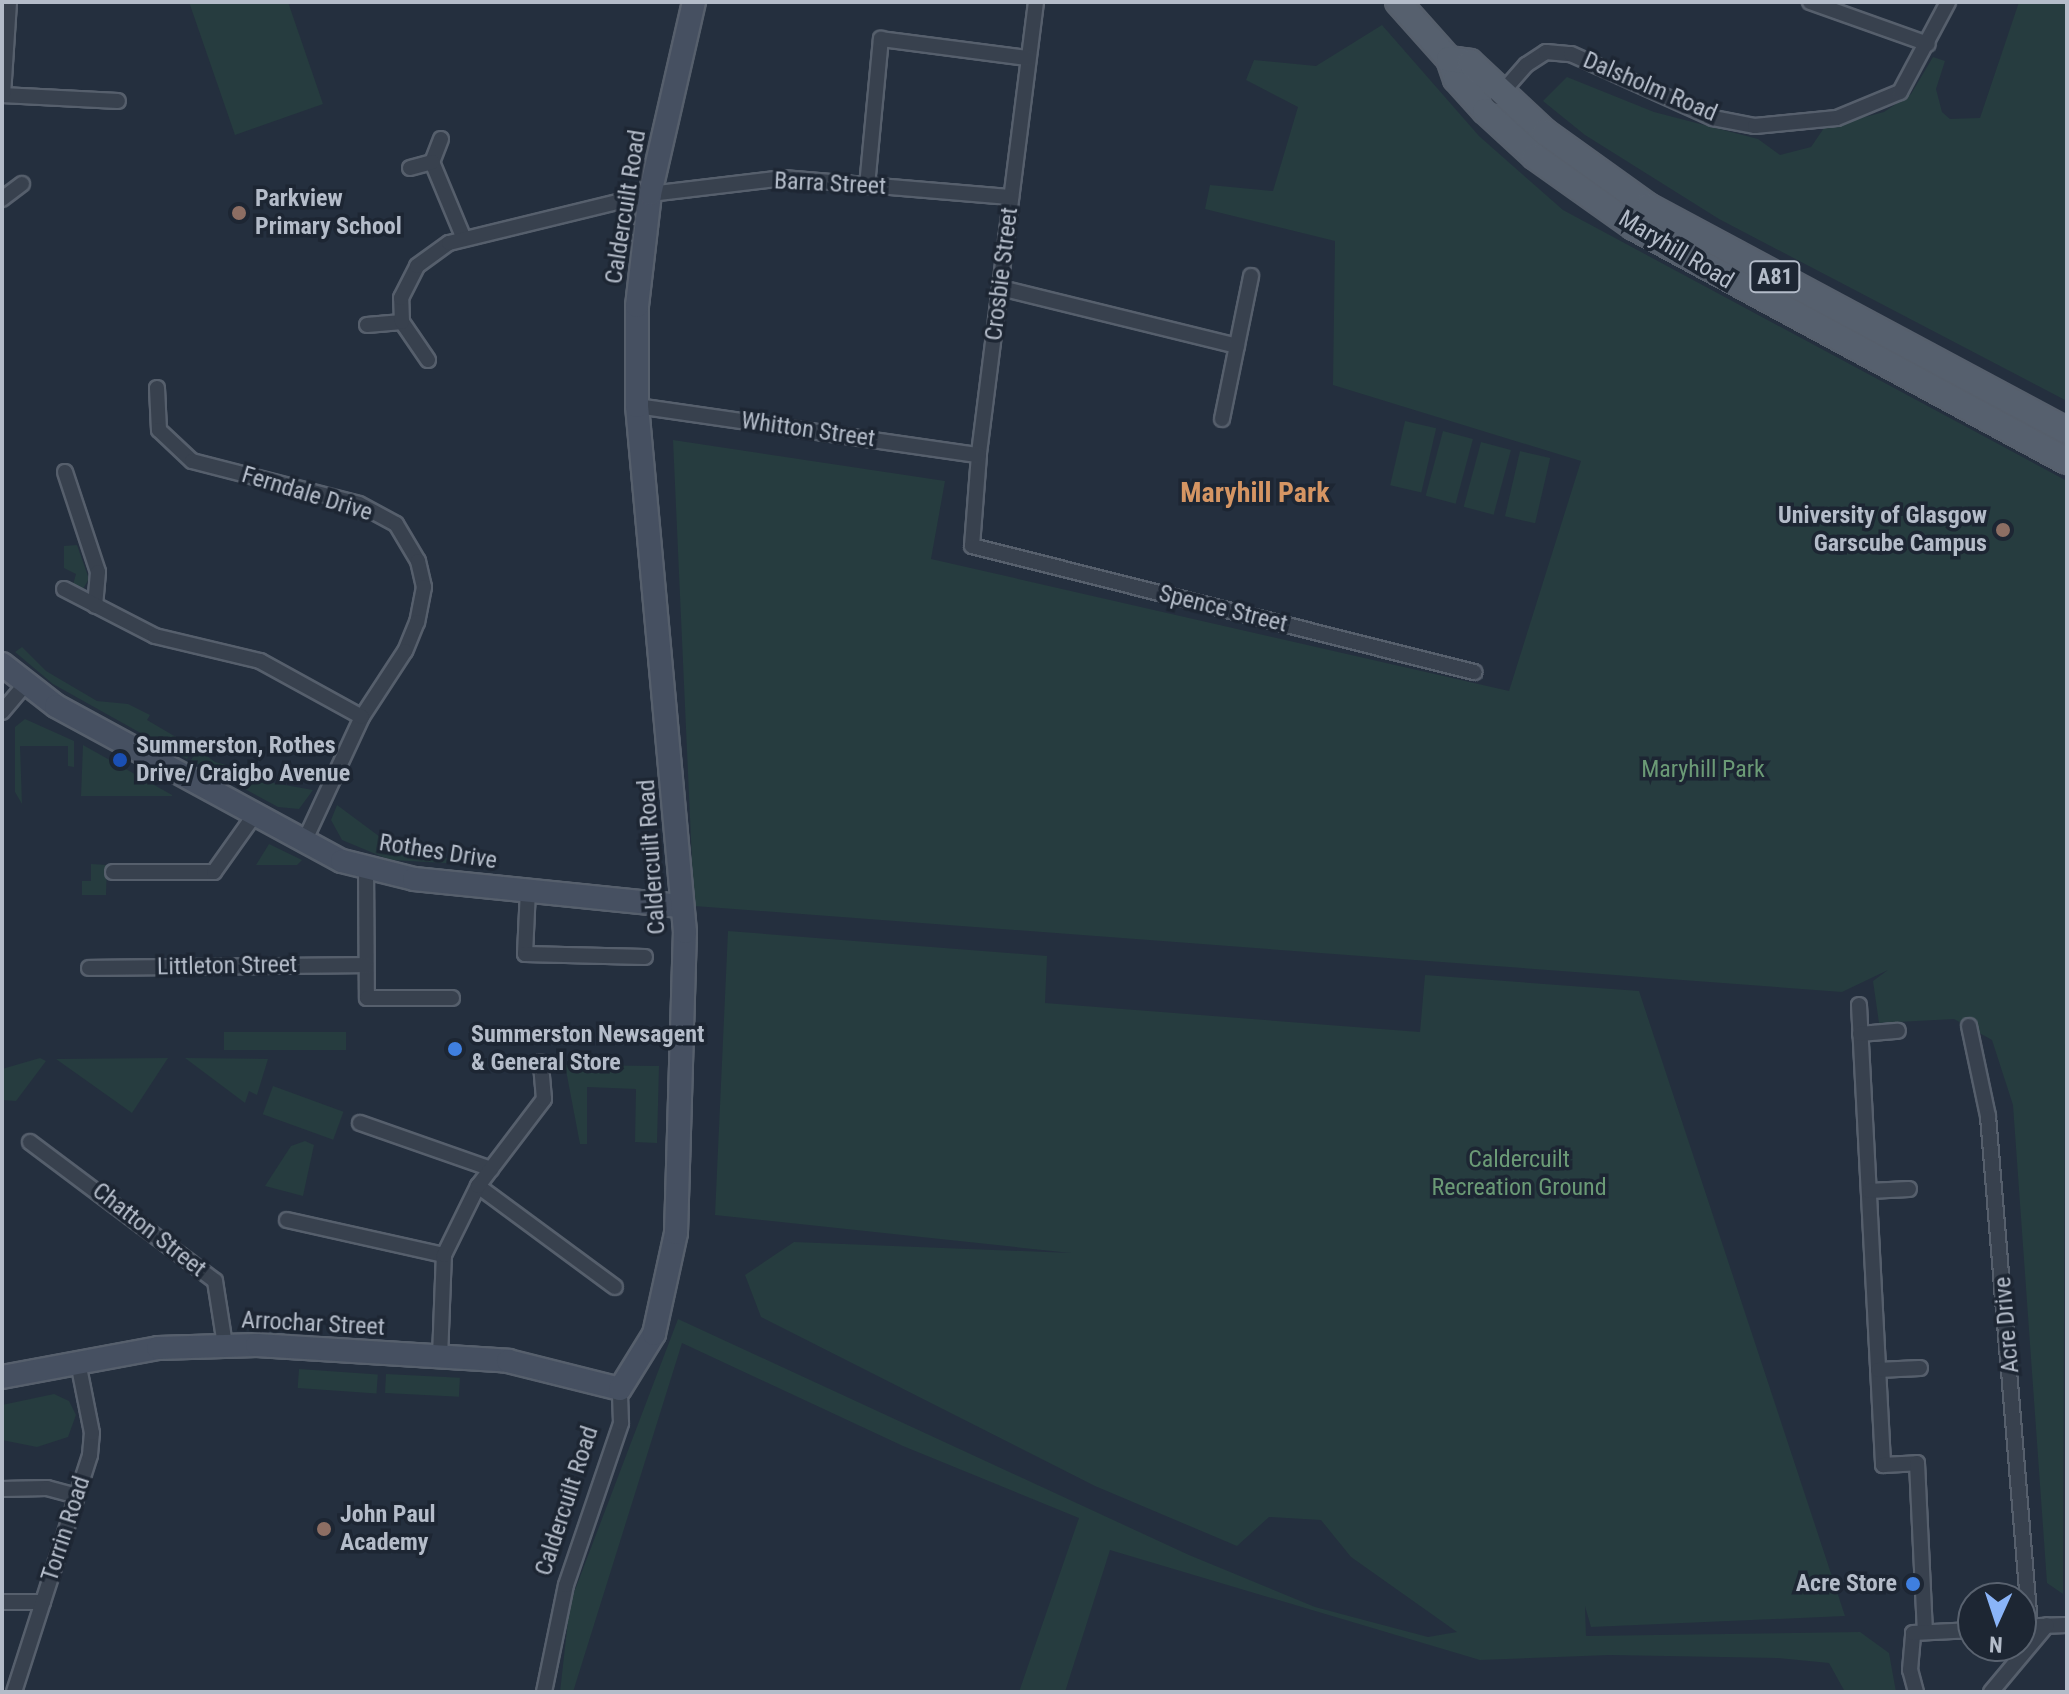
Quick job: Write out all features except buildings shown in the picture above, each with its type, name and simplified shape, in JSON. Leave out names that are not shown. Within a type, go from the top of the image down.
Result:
[{"type":"main road","name":"Maryhill Road","points":[[1398,2],[1449,59],[1456,79],[1485,111],[1535,157],[1634,227],[2067,461]]},
{"type":"main road","name":"Maryhill Road","points":[[1449,59],[1470,62],[1586,165],[1648,206],[2067,431]]},
{"type":"main road","points":[[1987,419],[2000,395]]},
{"type":"street","points":[[9,2],[2,95],[118,101]]},
{"type":"street","name":"Caldercuilt Road","points":[[544,1692],[566,1585],[621,1423],[620,1389],[654,1334],[676,1233],[684,1061],[685,932],[680,906],[684,883],[637,406],[637,306],[650,194],[694,2]]},
{"type":"street","name":"Crosbie Street","points":[[972,546],[979,455],[1036,2]]},
{"type":"street","points":[[1810,2],[1928,44]]},
{"type":"street","name":"Dalsholm Road","points":[[1485,111],[1526,65],[1546,52],[1571,54],[1713,118],[1755,126],[1837,118],[1900,92],[1948,2]]},
{"type":"street","points":[[867,186],[881,39],[1028,58]]},
{"type":"street","points":[[441,139],[432,162],[464,239]]},
{"type":"street","points":[[410,168],[432,162]]},
{"type":"street","name":"Barra Street","points":[[402,322],[401,298],[417,266],[449,243],[650,194],[784,178],[1011,197]]},
{"type":"street","points":[[2,199],[22,184]]},
{"type":"street","points":[[1222,419],[1251,276]]},
{"type":"street","points":[[1001,288],[1237,346]]},
{"type":"street","points":[[367,325],[402,322],[428,360]]},
{"type":"street","name":"Ferndale Drive","points":[[157,388],[159,430],[192,461],[359,504],[396,524],[411,542],[424,587],[417,622],[405,651],[362,717],[305,840]]},
{"type":"street","name":"Whitton Street","points":[[637,406],[979,455]]},
{"type":"street","points":[[65,472],[98,572],[95,606]]},
{"type":"street","name":"Spence Street","points":[[972,546],[1474,672]]},
{"type":"street","points":[[64,589],[155,636],[237,652],[362,717]]},
{"type":"street","name":"Rothes Drive","points":[[2,664],[25,685],[305,840],[366,867],[414,879],[680,906]]},
{"type":"street","points":[[2,712],[25,685]]},
{"type":"street","points":[[113,872],[214,872],[256,813]]},
{"type":"street","points":[[366,867],[367,998],[452,998]]},
{"type":"street","points":[[528,890],[525,954],[533,958],[645,957]]},
{"type":"street","name":"Littleton Street","points":[[89,968],[366,965]]},
{"type":"street","points":[[1859,1005],[1883,1465],[1917,1463],[1919,1633],[1910,1670],[1916,1692]]},
{"type":"street","name":"Acre Drive","points":[[1969,1026],[1989,1130],[2022,1582]]},
{"type":"street","points":[[1860,1034],[1898,1031]]},
{"type":"street","points":[[440,1357],[444,1255],[478,1186],[544,1099],[541,1062]]},
{"type":"street","points":[[360,1123],[491,1169]]},
{"type":"street","name":"Chatton Street","points":[[30,1142],[215,1281],[225,1345]]},
{"type":"street","points":[[478,1186],[615,1287]]},
{"type":"street","points":[[1869,1191],[1909,1189]]},
{"type":"street","points":[[287,1220],[444,1255]]},
{"type":"street","name":"Arrochar Street","points":[[2,1377],[158,1348],[225,1345],[508,1361],[620,1389]]},
{"type":"street","name":"Torrin Road","points":[[14,1692],[77,1496],[92,1433],[78,1362]]},
{"type":"street","points":[[1878,1370],[1920,1368]]},
{"type":"street","points":[[2,1489],[47,1488],[77,1496]]},
{"type":"street","points":[[2,1602],[43,1602]]},
{"type":"street","points":[[1991,1692],[2047,1625]]},
{"type":"street","points":[[2037,1626],[2067,1625]]},
{"type":"street","points":[[1919,1633],[1957,1631]]},
{"type":"green space","points":[[189,2],[288,2],[323,104],[235,135]]},
{"type":"green space","points":[[2019,2],[2067,2],[2067,401],[1719,219],[1585,135],[1543,101],[1567,77],[1654,112],[1758,139],[1780,155],[1811,147],[1824,128],[1884,112],[1911,94],[1933,57],[1945,61],[1936,89],[1942,112],[1950,119],[1980,118]]},
{"type":"green space","name":"Maryhill Park","points":[[1382,25],[1479,136],[1563,210],[2067,481],[2063,1594],[2047,1583],[2013,1105],[1992,1040],[1954,1019],[1879,1023],[1873,981],[1888,970],[1842,992],[694,906],[673,440],[945,481],[931,559],[1509,691],[1581,461],[1333,385],[1335,241],[1205,209],[1210,185],[1273,191],[1298,107],[1246,80],[1254,60],[1316,66]]},
{"type":"green space","points":[[1405,421],[1436,428],[1421,493],[1390,485]]},
{"type":"green space","points":[[1443,431],[1473,439],[1456,504],[1426,496]]},
{"type":"green space","points":[[1481,442],[1511,450],[1494,515],[1464,507]]},
{"type":"green space","points":[[1520,451],[1550,458],[1535,523],[1505,516]]},
{"type":"green space","points":[[77,545],[89,579],[81,592],[72,588],[76,574],[64,568],[64,546]]},
{"type":"green space","points":[[22,647],[46,671],[97,701],[128,704],[150,715],[147,720],[193,747],[187,759],[53,684],[15,652]]},
{"type":"green space","points":[[25,719],[74,741],[74,767],[68,766],[68,746],[20,746],[22,804],[15,792],[15,727]]},
{"type":"green space","points":[[83,745],[172,795],[172,796],[81,796]]},
{"type":"green space","points":[[198,749],[215,762],[253,772],[268,782],[313,790],[299,809],[278,807],[191,760]]},
{"type":"green space","points":[[337,805],[403,854],[447,858],[446,863],[390,860],[342,840],[331,820]]},
{"type":"green space","points":[[269,844],[302,860],[297,865],[256,865]]},
{"type":"green space","points":[[91,864],[107,865],[106,895],[82,895],[82,881],[91,881]]},
{"type":"green space","name":"Caldercuilt Recreation Ground","points":[[728,931],[1047,956],[1045,1003],[1420,1032],[1425,975],[1639,991],[1845,1616],[1591,1627],[1585,1606],[1586,1636],[1860,1632],[1889,1653],[1896,1692],[1845,1692],[1829,1663],[1777,1658],[1610,1655],[1480,1660],[1110,1550],[1065,1692],[1019,1692],[1079,1518],[903,1446],[682,1343],[573,1692],[560,1692],[570,1603],[678,1319],[1189,1555],[1315,1607],[1428,1637],[1457,1632],[1351,1557],[1321,1520],[1269,1517],[1237,1546],[1095,1486],[761,1317],[745,1275],[794,1242],[1071,1253],[715,1215]]},
{"type":"green space","points":[[224,1032],[346,1032],[346,1050],[224,1050]]},
{"type":"green space","points":[[40,1058],[46,1061],[16,1101],[2,1100],[2,1069]]},
{"type":"green space","points":[[168,1058],[132,1113],[56,1059]]},
{"type":"green space","points":[[185,1058],[268,1059],[257,1095],[249,1091],[245,1103]]},
{"type":"green space","points":[[565,1065],[659,1066],[657,1143],[635,1142],[636,1089],[587,1087],[587,1144],[580,1144]]},
{"type":"green space","points":[[273,1086],[343,1112],[333,1140],[263,1114]]},
{"type":"green space","points":[[305,1141],[314,1145],[303,1196],[265,1186],[291,1146]]},
{"type":"green space","points":[[299,1369],[378,1375],[376,1393],[298,1388]]},
{"type":"green space","points":[[386,1374],[460,1378],[459,1397],[385,1393]]},
{"type":"green space","points":[[54,1394],[69,1401],[76,1415],[68,1437],[37,1447],[2,1440],[2,1405]]},
{"type":"place","name":"Parkview Primary School","points":[[239,213]]},
{"type":"place","name":"University of Glasgow Garscube Campus","points":[[2003,530]]},
{"type":"place","name":"Summerston, Rothes Drive/ Craigbo Avenue","points":[[120,760]]},
{"type":"place","name":"Summerston Newsagent & General Store","points":[[455,1049]]},
{"type":"place","name":"John Paul Academy","points":[[324,1529]]},
{"type":"place","name":"Acre Store","points":[[1913,1584]]},
{"type":"district","name":"Maryhill Park","points":[[1255,493]]}]
